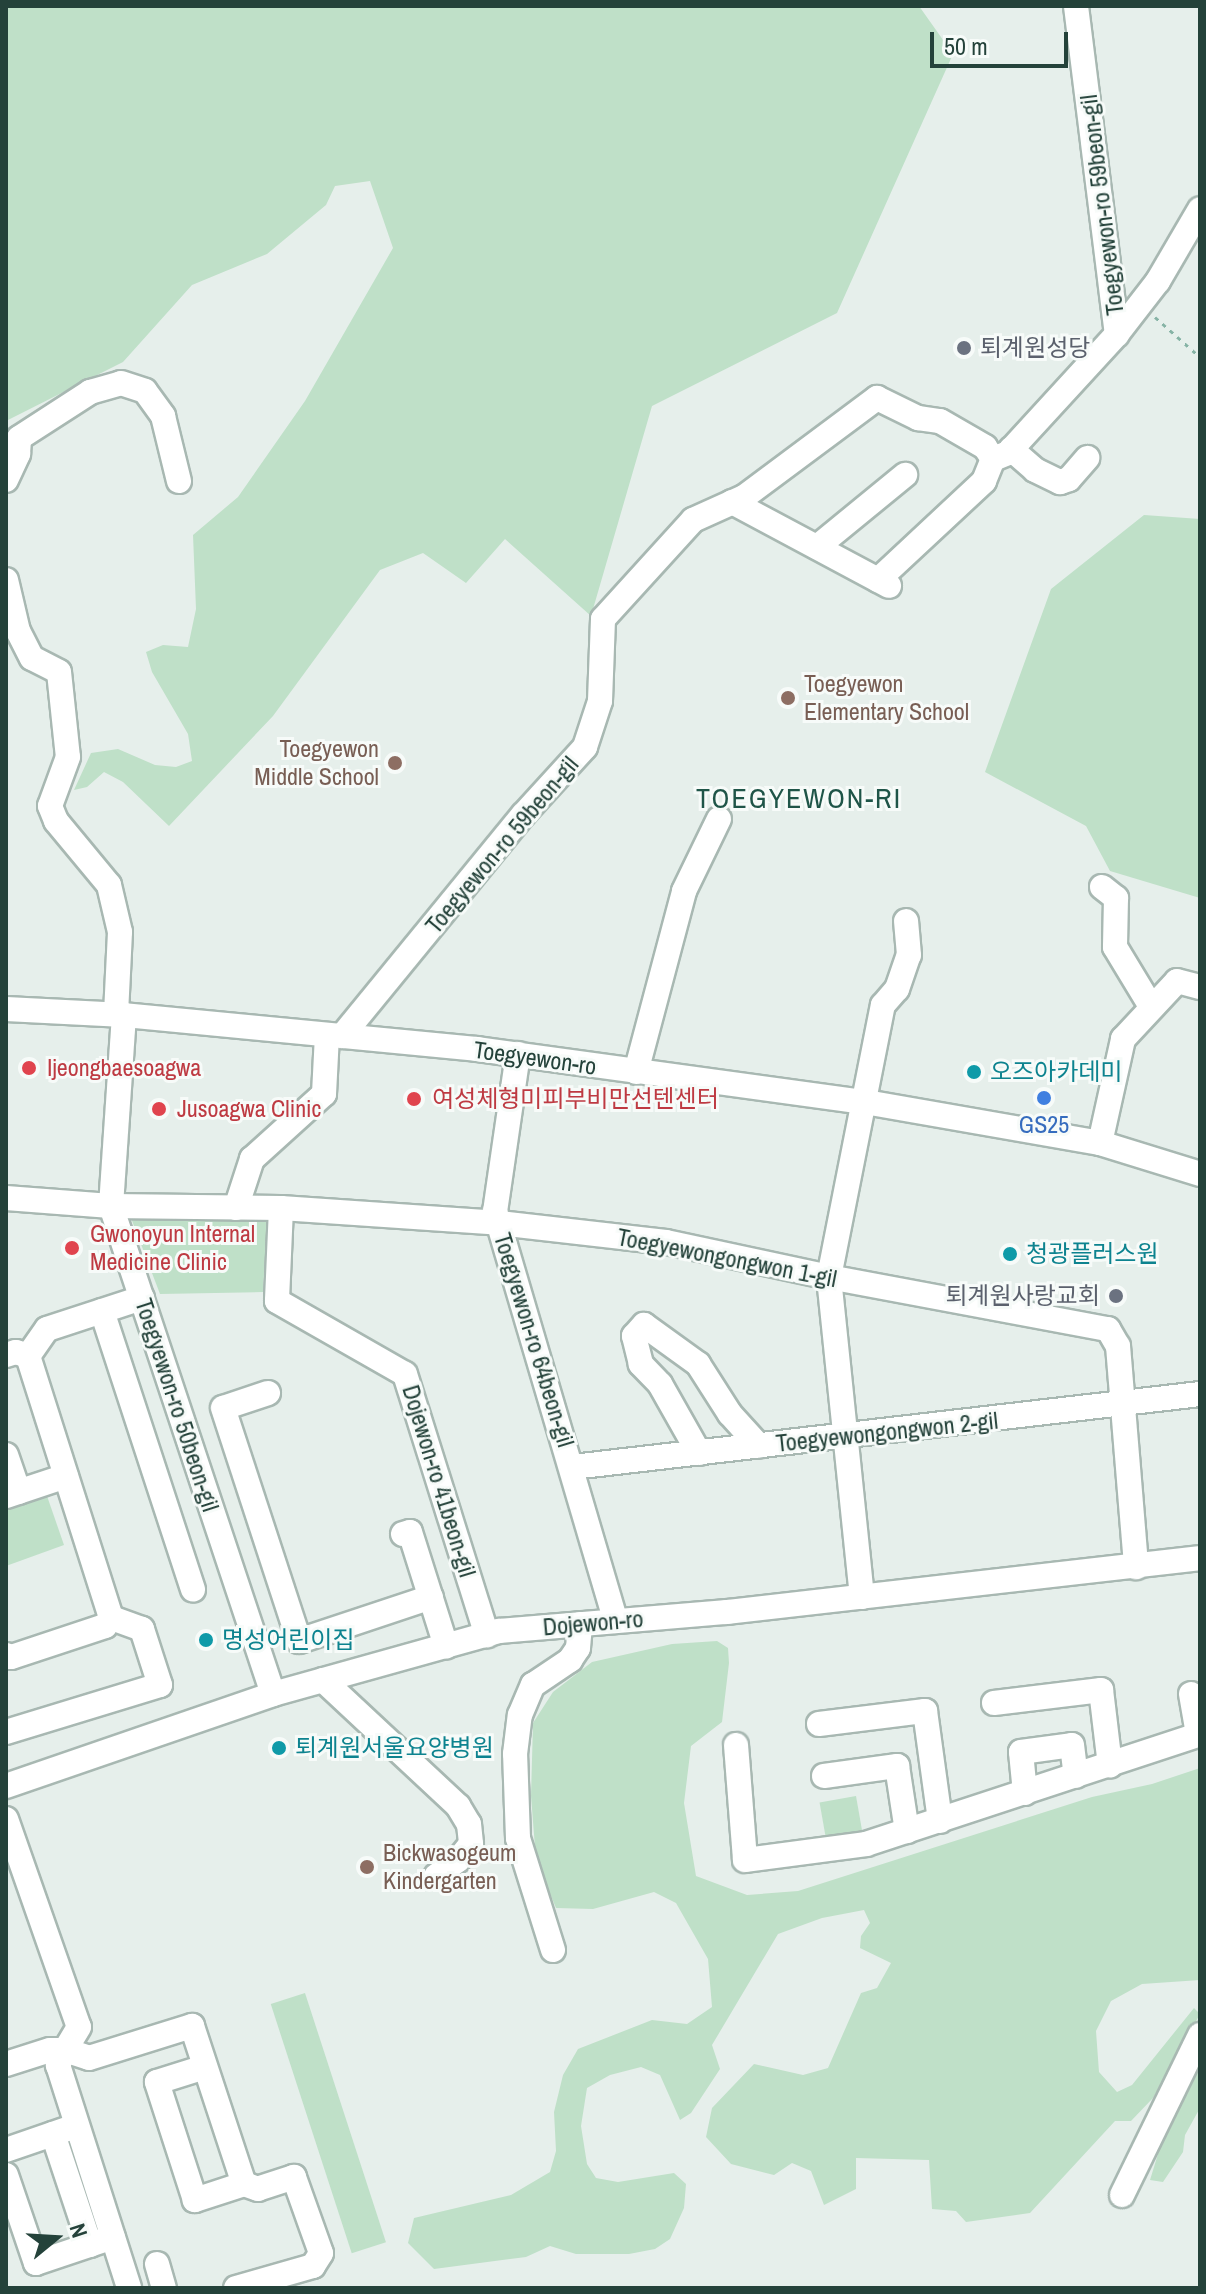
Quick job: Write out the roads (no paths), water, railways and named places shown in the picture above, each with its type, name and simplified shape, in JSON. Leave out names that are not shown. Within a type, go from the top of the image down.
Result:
[{"type":"street","name":"Toegyewon-ro 59beon-gil","points":[[335,1035],[585,747],[600,701],[603,619],[693,520],[732,502],[877,398],[918,418],[940,421],[1002,454],[1117,334],[1076,6]]},
{"type":"street","points":[[1117,334],[1140,304],[1200,209]]},
{"type":"street","points":[[6,480],[18,454],[19,438],[90,392],[121,383],[145,391],[163,416],[179,481]]},
{"type":"street","points":[[732,502],[884,583],[984,481],[1002,454],[1060,482],[1069,479],[1087,458]]},
{"type":"street","points":[[817,547],[905,475]]},
{"type":"street","name":"Toegyewon-ro 50beon-gil","points":[[6,580],[18,631],[32,658],[59,672],[68,757],[50,806],[56,821],[109,885],[120,932],[120,1015],[111,1206],[273,1694]]},
{"type":"street","points":[[636,1072],[684,891],[719,819]]},
{"type":"street","points":[[1102,887],[1116,898],[1115,947],[1152,1008]]},
{"type":"street","points":[[862,1597],[829,1277],[883,1005],[897,989],[909,955],[906,921]]},
{"type":"street","points":[[1100,1143],[1123,1039],[1177,981],[1200,987]]},
{"type":"street","name":"Toegyewon-ro","points":[[6,1009],[120,1015],[518,1054],[865,1102],[1100,1143],[1200,1174]]},
{"type":"street","points":[[236,1208],[252,1159],[324,1094],[335,1035]]},
{"type":"street","name":"Toegyewon-ro 64beon-gil","points":[[518,1054],[495,1211],[616,1621]]},
{"type":"street","name":"Toegyewongongwon 1-gil","points":[[6,1198],[111,1206],[281,1208],[499,1223],[666,1242],[829,1277],[1108,1329],[1118,1346],[1136,1567]]},
{"type":"street","name":"Dojewon-ro 41beon-gil","points":[[281,1208],[277,1301],[405,1374],[487,1635]]},
{"type":"street","points":[[111,1618],[66,1476],[17,1356],[47,1329],[142,1298]]},
{"type":"street","points":[[102,1311],[193,1590]]},
{"type":"street","points":[[699,1453],[660,1384],[641,1364],[634,1336],[644,1325],[698,1364],[730,1414],[759,1446]]},
{"type":"street","points":[[268,1393],[223,1408],[299,1641],[431,1597]]},
{"type":"street","name":"Toegyewongongwon 2-gil","points":[[573,1467],[1123,1406],[1200,1394]]},
{"type":"street","points":[[6,1455],[12,1494],[66,1476]]},
{"type":"street","points":[[200,1472],[240,1459]]},
{"type":"street","points":[[403,1534],[410,1532],[446,1646]]},
{"type":"street","name":"Dojewon-ro","points":[[6,1786],[273,1694],[487,1635],[862,1597],[1200,1558]]},
{"type":"street","points":[[6,1655],[11,1657],[105,1626],[111,1618]]},
{"type":"street","points":[[6,1732],[160,1685],[142,1629],[111,1618]]},
{"type":"street","points":[[553,1950],[518,1838],[515,1754],[520,1715],[533,1685],[570,1660],[578,1648],[580,1624]]},
{"type":"street","points":[[323,1680],[458,1806],[469,1824],[471,1844],[458,1860],[436,1876]]},
{"type":"street","points":[[994,1703],[1101,1690],[1110,1765]]},
{"type":"street","points":[[736,1745],[745,1860],[866,1844],[1199,1734],[1191,1694]]},
{"type":"street","points":[[819,1724],[925,1711],[940,1821]]},
{"type":"street","points":[[1025,1793],[1021,1752],[1072,1745],[1076,1776]]},
{"type":"street","points":[[824,1776],[897,1766],[907,1831]]},
{"type":"street","points":[[6,1819],[79,2027],[58,2065],[77,2126],[101,2241]]},
{"type":"street","points":[[6,2064],[50,2050],[65,2050],[89,2058],[192,2026],[244,2184]]},
{"type":"street","points":[[1122,2195],[1200,2035]]},
{"type":"street","points":[[205,2067],[157,2082],[195,2200],[244,2184],[258,2189],[294,2177],[321,2253],[313,2266],[236,2288]]},
{"type":"street","points":[[6,2150],[77,2126]]},
{"type":"street","points":[[53,2134],[101,2241],[129,2288]]},
{"type":"street","points":[[6,2175],[36,2263],[101,2241]]},
{"type":"street","points":[[157,2264],[164,2288]]},
{"type":"place","name":"퇴계원성당","points":[[964,348]]},
{"type":"place","name":"Toegyewon Elementary School","points":[[788,698]]},
{"type":"place","name":"Toegyewon Middle School","points":[[395,763]]},
{"type":"place","name":"Ijeongbaesoagwa","points":[[29,1068]]},
{"type":"place","name":"오즈아카데미","points":[[974,1072]]},
{"type":"place","name":"GS25","points":[[1044,1098]]},
{"type":"place","name":"여성체형미피부비만선텐센터","points":[[414,1099]]},
{"type":"place","name":"Jusoagwa Clinic","points":[[159,1109]]},
{"type":"place","name":"Gwonoyun Internal Medicine Clinic","points":[[72,1248]]},
{"type":"place","name":"청광플러스원","points":[[1010,1254]]},
{"type":"place","name":"퇴계원사랑교회","points":[[1116,1296]]},
{"type":"place","name":"명성어린이집","points":[[206,1640]]},
{"type":"place","name":"퇴계원서울요양병원","points":[[279,1748]]},
{"type":"place","name":"Bickwasogeum Kindergarten","points":[[367,1867]]},
{"type":"district","name":"TOEGYEWON-RI","points":[[799,798]]}]
